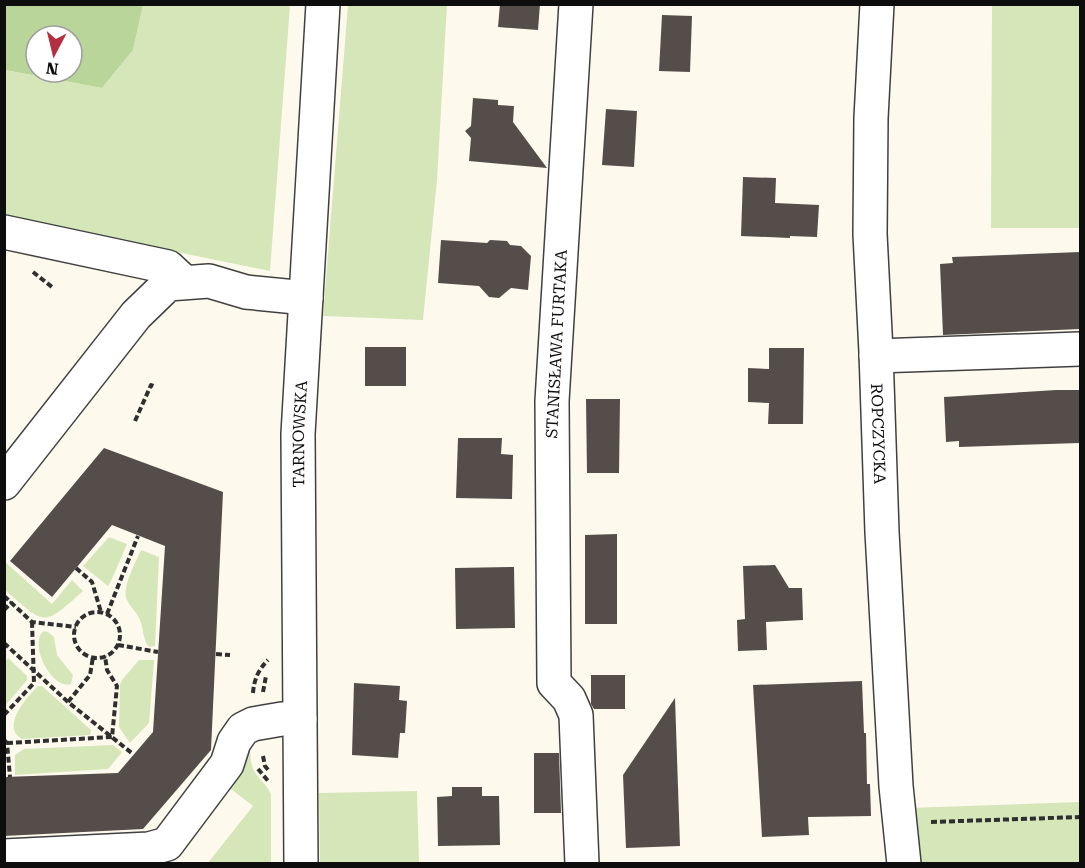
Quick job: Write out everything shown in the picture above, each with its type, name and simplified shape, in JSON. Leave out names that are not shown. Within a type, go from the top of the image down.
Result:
[{"type":"street","name":"TARNOWSKA","points":[[301,864],[298,435],[322,4]]},
{"type":"street","name":"STANISŁAWA FURTAKA","points":[[576,4],[552,401],[554,683],[569,699],[576,715],[582,864]]},
{"type":"street","name":"ROPCZYCKA","points":[[877,4],[871,118],[870,223],[882,543],[896,786],[904,864]]},
{"type":"street","points":[[4,232],[168,267],[183,281]]},
{"type":"street","points":[[4,483],[136,315],[168,284],[183,281],[208,281],[246,292],[306,298]]},
{"type":"street","points":[[876,356],[1080,349]]},
{"type":"street","points":[[4,856],[149,849],[167,844],[227,764],[234,742],[243,729],[253,724],[282,719],[300,719]]},
{"type":"path","points":[[135,421],[151,385],[156,387]]},
{"type":"path","points":[[107,614],[138,536]]},
{"type":"path","points":[[76,568],[92,582],[101,612]]},
{"type":"path","points":[[4,596],[32,622],[76,627]]},
{"type":"path","points":[[4,610],[12,602]]},
{"type":"path","points":[[101,612],[107,614],[118,624],[120,631],[118,645],[111,654],[105,657],[93,657],[79,649],[74,635],[76,627],[86,615],[101,612]]},
{"type":"path","points":[[4,715],[34,683],[32,622]]},
{"type":"path","points":[[4,643],[68,702],[133,754]]},
{"type":"path","points":[[118,645],[158,652]]},
{"type":"path","points":[[216,654],[230,655]]},
{"type":"path","points":[[68,702],[90,675],[93,657]]},
{"type":"path","points":[[105,657],[107,670],[117,686],[112,736]]},
{"type":"path","points":[[10,777],[6,742],[112,736]]},
{"type":"path","points":[[900,823],[1080,817]]},
{"type":"green space","points":[[5,4],[143,5],[133,50],[102,88],[80,84],[84,84],[84,24],[24,24],[24,74],[5,70]]},
{"type":"green space","points":[[143,5],[290,5],[270,271],[5,217],[4,70],[24,74],[24,84],[80,84],[102,88],[133,50]]},
{"type":"green space","points":[[348,5],[447,5],[437,180],[423,320],[323,316]]},
{"type":"green space","points":[[992,5],[1080,5],[1080,228],[991,228]]},
{"type":"green space","points":[[109,537],[127,544],[108,586],[83,566]]},
{"type":"green space","points":[[141,550],[159,557],[155,646],[149,647],[145,641],[140,620],[128,603],[126,595],[130,575]]},
{"type":"green space","points":[[5,562],[52,604],[72,580],[83,591],[59,611],[44,618],[29,610],[5,590]]},
{"type":"green space","points":[[44,631],[54,637],[57,655],[73,675],[71,684],[63,684],[56,680],[44,664],[39,645]]},
{"type":"green space","points":[[8,658],[27,676],[27,680],[5,706],[5,662]]},
{"type":"green space","points":[[139,660],[154,660],[149,723],[130,743],[119,727],[120,685]]},
{"type":"green space","points":[[38,686],[42,686],[91,730],[90,735],[22,739],[16,734],[14,720],[22,704]]},
{"type":"green space","points":[[250,744],[254,771],[271,795],[271,863],[207,864],[253,806],[227,786]]},
{"type":"green space","points":[[113,745],[122,752],[108,769],[15,775],[15,755],[24,749]]},
{"type":"green space","points":[[417,791],[419,863],[320,863],[319,793]]},
{"type":"green space","points":[[1080,802],[1080,863],[915,863],[908,808]]},
{"type":"building","points":[[500,4],[540,4],[538,30],[498,27]]},
{"type":"building","points":[[662,15],[692,16],[690,72],[659,71]]},
{"type":"building","points":[[473,98],[498,100],[498,105],[514,106],[513,122],[547,168],[469,161],[471,138],[465,131],[471,126]]},
{"type":"building","points":[[606,109],[637,111],[634,167],[602,165]]},
{"type":"building","points":[[743,177],[776,178],[775,203],[819,205],[817,237],[741,236]]},
{"type":"building","points":[[441,240],[487,243],[490,240],[507,241],[510,245],[521,246],[531,256],[528,290],[511,288],[499,298],[489,297],[479,286],[438,283]]},
{"type":"building","points":[[1080,252],[1080,329],[943,335],[940,264],[953,263],[952,257]]},
{"type":"building","points":[[365,347],[406,347],[406,386],[365,386]]},
{"type":"building","points":[[769,348],[804,348],[803,424],[768,424],[769,403],[748,402],[748,368],[769,369]]},
{"type":"building","points":[[1080,390],[1080,443],[959,447],[959,441],[946,442],[944,397]]},
{"type":"building","points":[[586,399],[620,399],[619,473],[587,473]]},
{"type":"building","points":[[458,438],[502,438],[501,454],[513,455],[512,499],[456,498]]},
{"type":"building","points":[[104,448],[223,492],[211,750],[143,829],[4,836],[4,777],[118,773],[153,732],[165,546],[112,525],[52,597],[10,561]]},
{"type":"building","points":[[617,534],[617,624],[585,624],[585,535]]},
{"type":"building","points":[[775,565],[789,588],[802,588],[803,620],[766,622],[767,650],[738,651],[737,620],[745,619],[743,566]]},
{"type":"building","points":[[514,567],[515,628],[456,629],[455,568]]},
{"type":"building","points":[[591,675],[625,675],[625,709],[594,709],[591,704]]},
{"type":"building","points":[[862,681],[867,784],[870,784],[871,816],[808,817],[809,835],[762,837],[753,685]]},
{"type":"building","points":[[354,683],[400,686],[399,700],[407,701],[405,733],[400,733],[398,758],[352,755]]},
{"type":"building","points":[[675,698],[680,846],[626,848],[623,775]]},
{"type":"building","points":[[534,753],[559,753],[561,813],[534,813]]},
{"type":"building","points":[[452,787],[482,787],[482,796],[499,796],[500,845],[438,846],[437,797],[452,796]]}]
